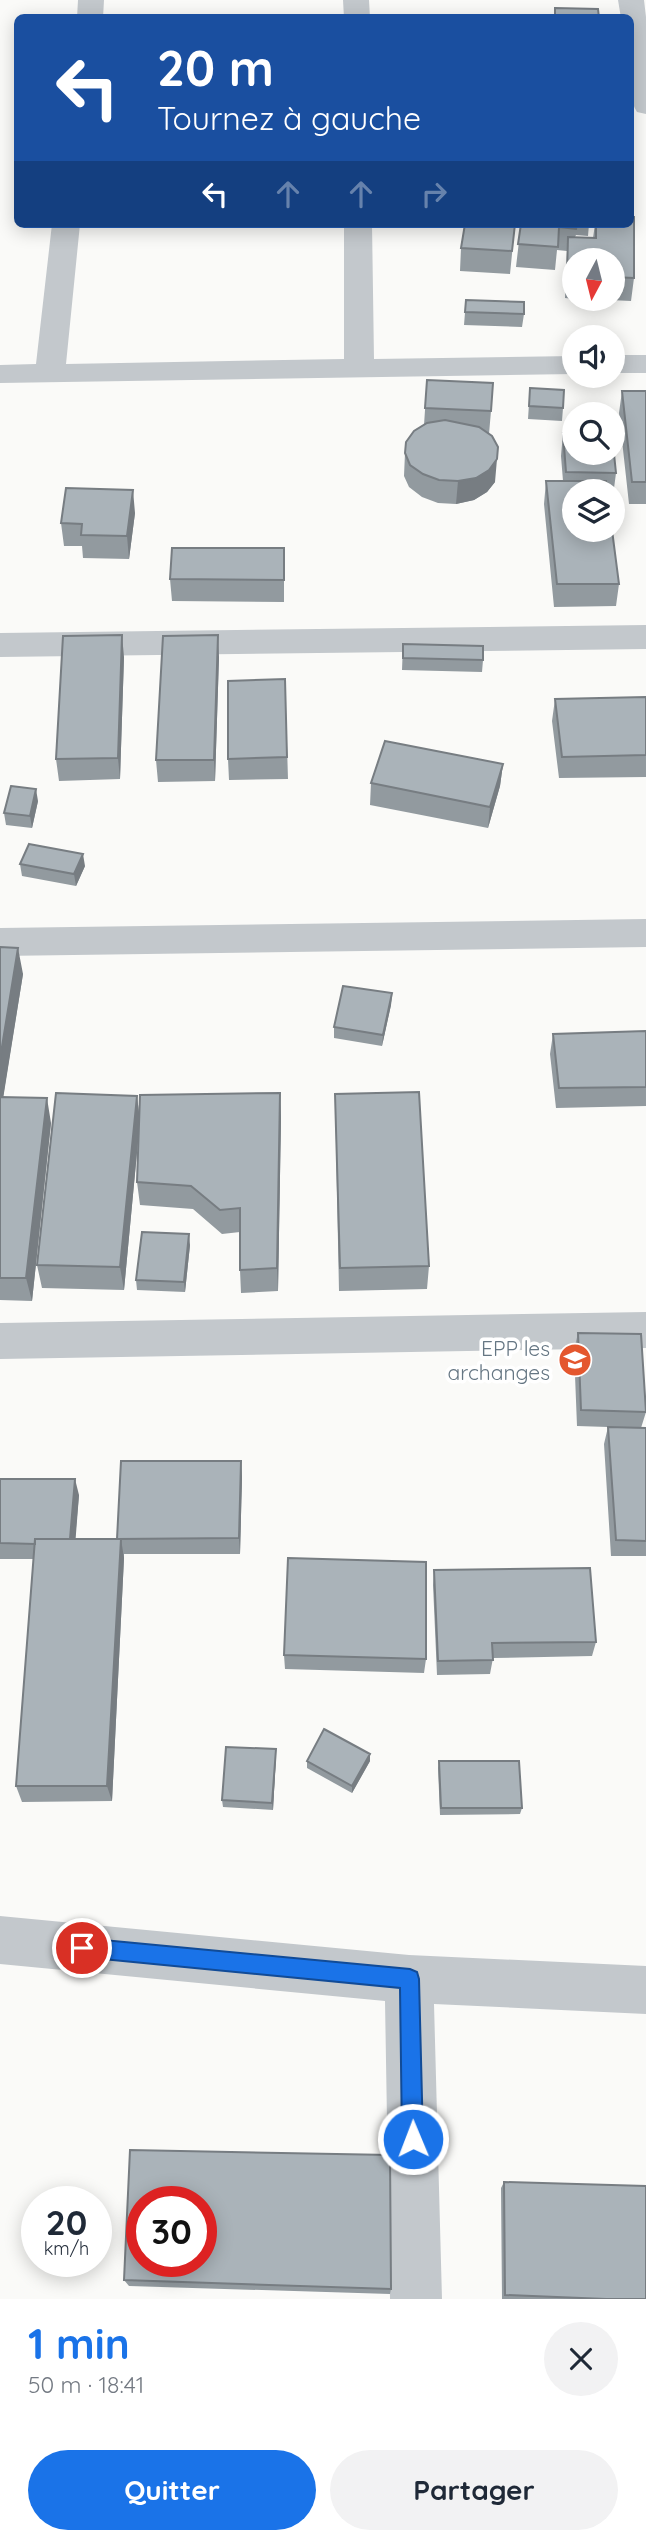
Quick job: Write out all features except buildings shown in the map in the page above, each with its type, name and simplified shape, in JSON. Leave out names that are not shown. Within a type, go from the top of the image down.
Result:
[{"type":"street","points":[[634,21],[646,106]]},
{"type":"street","points":[[50,373],[66,228]]},
{"type":"street","points":[[358,228],[359,368]]},
{"type":"street","points":[[625,364],[646,364]]},
{"type":"street","points":[[0,374],[562,365]]},
{"type":"street","points":[[0,645],[646,637]]},
{"type":"street","points":[[0,942],[646,933]]},
{"type":"street","points":[[0,1341],[646,1330]]},
{"type":"street","points":[[0,1940],[410,1979],[646,1990]]},
{"type":"street","points":[[410,1979],[416,2299]]},
{"type":"place","name":"EPP les archanges","points":[[575,1360]]},
{"type":"route","points":[[82,1948],[410,1979],[413,2139]]}]
